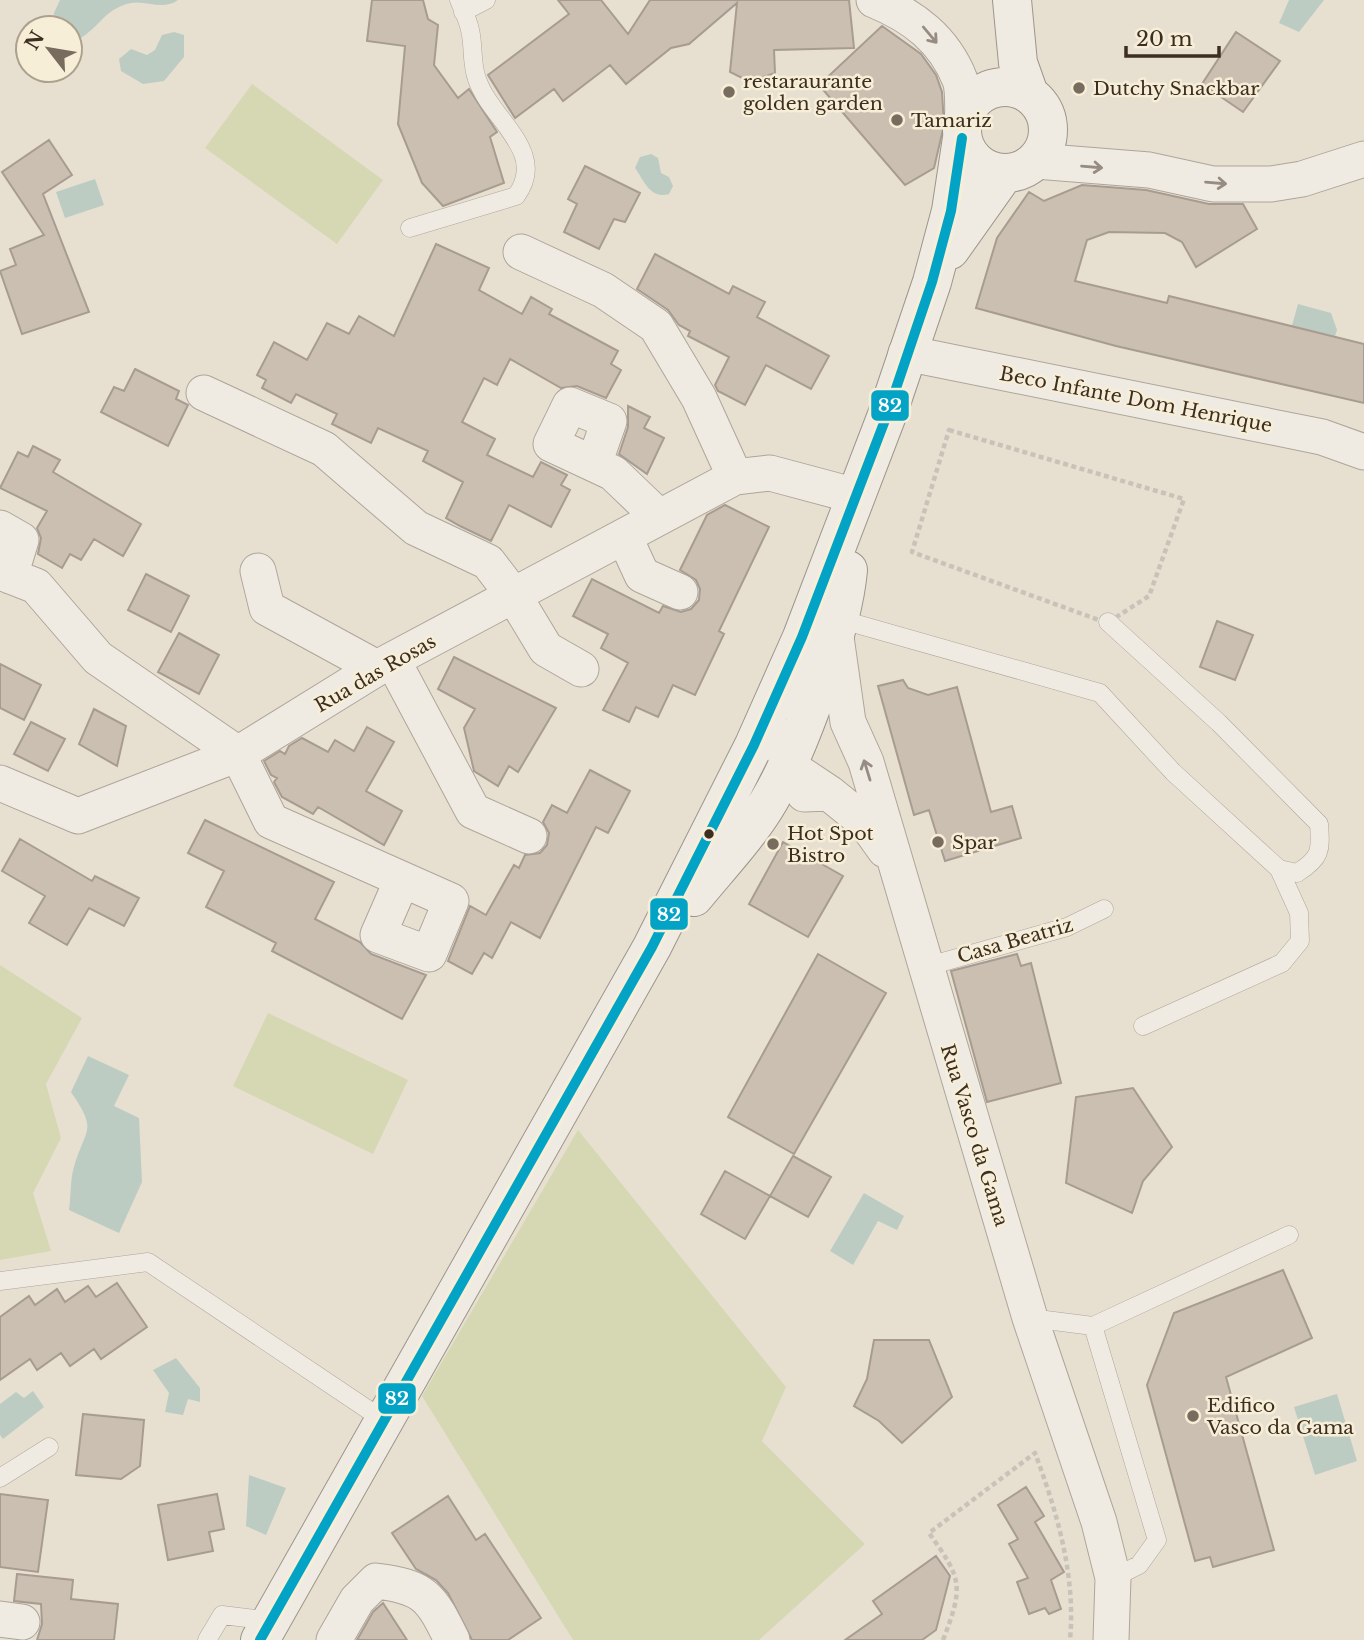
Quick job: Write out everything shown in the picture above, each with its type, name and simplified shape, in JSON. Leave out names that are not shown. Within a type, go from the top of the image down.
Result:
[{"type":"street","points":[[874,0],[902,11],[931,32],[960,82],[963,129],[977,164],[990,171],[1020,167],[1149,170],[1213,184],[1271,184],[1302,179],[1364,159]]},
{"type":"street","points":[[988,90],[1012,14]]},
{"type":"street","points":[[932,282],[954,244],[1020,167],[1044,150],[1048,124],[1044,110],[1029,94],[1018,63],[1012,14]]},
{"type":"street","points":[[266,1631],[652,947],[754,746],[824,618],[846,586],[856,496],[887,415],[932,282],[951,211],[968,107],[988,90],[1002,86],[1029,94]]},
{"type":"street","points":[[521,252],[603,290],[656,327],[699,398],[735,477]]},
{"type":"street","name":"Beco Infante Dom Henrique","points":[[906,353],[1322,437],[1364,452]]},
{"type":"street","points":[[204,393],[324,449],[416,528],[488,562],[514,596],[546,649],[581,669]]},
{"type":"street","points":[[594,464],[613,472],[659,517]]},
{"type":"street","name":"Rua das Rosas","points":[[0,783],[78,816],[238,754],[385,665],[735,477],[771,473],[856,496]]},
{"type":"street","points":[[0,528],[22,540],[5,574],[36,586],[98,658],[238,754],[271,821],[402,880]]},
{"type":"street","points":[[625,538],[642,575],[680,592]]},
{"type":"street","points":[[258,570],[267,608],[385,665],[473,811],[529,836]]},
{"type":"street","points":[[652,947],[762,811],[791,742],[824,618]]},
{"type":"street","name":"Rua Vasco da Gama","points":[[824,618],[848,722],[866,762],[892,859],[1030,1318],[1099,1522],[1112,1578],[1111,1640]]},
{"type":"street","points":[[694,861],[721,840],[791,742],[848,722]]},
{"type":"street","points":[[791,742],[796,771],[865,822],[892,859]]},
{"type":"street","points":[[762,811],[801,795],[828,793]]},
{"type":"street","points":[[334,1640],[357,1600],[376,1581],[410,1585],[435,1605],[452,1640]]},
{"type":"lane","points":[[410,228],[458,212],[495,205],[516,196],[525,184],[528,172],[526,155],[475,76],[470,30],[461,6],[486,0]]},
{"type":"lane","points":[[824,618],[853,623],[1100,692],[1173,772],[1279,869],[1299,913],[1300,941],[1282,963],[1143,1026]]},
{"type":"lane","points":[[1108,622],[1219,723],[1319,824],[1321,848],[1313,863],[1297,873],[1279,869]]},
{"type":"lane","name":"Casa Beatriz","points":[[925,968],[1067,926],[1104,909]]},
{"type":"lane","points":[[1030,1318],[1093,1326],[1289,1235]]},
{"type":"lane","points":[[0,1281],[148,1262],[385,1421]]},
{"type":"lane","points":[[1093,1326],[1157,1540],[1139,1565],[1112,1578]]},
{"type":"lane","points":[[0,1478],[49,1447]]},
{"type":"lane","points":[[206,1640],[222,1615],[266,1631]]},
{"type":"path","points":[[949,430],[1184,499],[1149,596],[1108,622],[912,552],[949,430]]},
{"type":"path","points":[[943,1640],[956,1608],[957,1584],[954,1567],[929,1532],[1035,1453],[1063,1543],[1072,1616],[1070,1640]]},
{"type":"green space","points":[[252,84],[383,180],[337,244],[205,148]]},
{"type":"green space","points":[[0,965],[82,1018],[46,1084],[61,1138],[33,1193],[51,1251],[0,1260]]},
{"type":"green space","points":[[268,1013],[408,1080],[373,1154],[233,1086]]},
{"type":"green space","points":[[578,1130],[786,1387],[762,1441],[865,1544],[759,1640],[573,1640],[422,1396]]},
{"type":"shaded area","points":[[60,0],[178,0],[166,5],[137,2],[121,6],[84,36],[84,14],[54,13]]},
{"type":"shaded area","points":[[1289,0],[1324,0],[1299,32],[1279,23]]},
{"type":"shaded area","points":[[174,32],[184,35],[184,57],[164,81],[143,84],[121,71],[119,59],[131,49],[147,55],[155,50],[162,35]]},
{"type":"shaded area","points":[[651,154],[658,158],[661,173],[669,177],[673,186],[669,194],[653,192],[635,168],[640,157]]},
{"type":"shaded area","points":[[95,179],[104,205],[65,218],[56,192]]},
{"type":"shaded area","points":[[1298,304],[1331,313],[1337,330],[1331,348],[1289,336]]},
{"type":"shaded area","points":[[88,1056],[129,1075],[114,1106],[139,1118],[142,1182],[119,1233],[69,1210],[73,1172],[87,1129],[85,1115],[71,1092]]},
{"type":"shaded area","points":[[864,1193],[904,1216],[897,1230],[878,1221],[853,1265],[830,1251]]},
{"type":"shaded area","points":[[176,1358],[200,1388],[200,1402],[188,1399],[183,1415],[165,1412],[169,1393],[153,1370]]},
{"type":"shaded area","points":[[33,1391],[44,1407],[3,1439],[0,1435],[0,1404],[16,1392],[24,1398]]},
{"type":"shaded area","points":[[1337,1394],[1357,1461],[1315,1475],[1294,1407]]},
{"type":"shaded area","points":[[249,1475],[286,1488],[266,1535],[246,1526]]},
{"type":"building","points":[[372,0],[423,0],[428,19],[438,25],[434,65],[458,98],[469,89],[497,132],[490,137],[504,183],[443,206],[422,183],[398,124],[405,46],[367,41]]},
{"type":"building","points":[[558,0],[601,0],[628,34],[650,0],[849,0],[854,48],[774,50],[775,73],[750,82],[730,72],[737,3],[689,44],[671,48],[626,84],[610,65],[563,101],[554,89],[515,118],[488,75],[569,14]]},
{"type":"building","points":[[882,26],[921,54],[936,75],[942,92],[944,125],[934,168],[905,185],[819,85]]},
{"type":"building","points":[[1236,32],[1280,61],[1243,112],[1202,84]]},
{"type":"building","points":[[49,140],[72,175],[43,194],[89,312],[22,334],[0,271],[16,265],[10,249],[44,235],[2,172]]},
{"type":"building","points":[[585,166],[640,193],[625,222],[614,219],[599,249],[564,232],[577,204],[568,199]]},
{"type":"building","points":[[1082,185],[1146,190],[1209,204],[1243,204],[1257,229],[1196,267],[1182,242],[1165,233],[1109,232],[1087,240],[1075,281],[1167,303],[1169,296],[1364,344],[1364,403],[1116,346],[976,308],[997,238],[1029,192],[1044,201]]},
{"type":"building","points":[[436,244],[489,268],[479,290],[522,314],[531,297],[552,309],[549,314],[618,351],[611,364],[621,370],[606,398],[577,386],[561,388],[510,359],[497,385],[484,378],[462,422],[495,439],[487,455],[533,477],[541,462],[567,475],[561,485],[570,490],[551,527],[509,505],[491,541],[446,518],[463,482],[423,461],[428,451],[378,428],[371,443],[332,424],[337,414],[296,394],[291,403],[262,388],[266,380],[257,375],[274,342],[307,360],[327,323],[349,334],[359,316],[394,336]]},
{"type":"building","points":[[655,254],[729,294],[733,286],[765,302],[757,317],[829,356],[811,389],[766,365],[745,405],[718,391],[715,385],[729,357],[688,336],[690,331],[679,325],[668,310],[637,289]]},
{"type":"building","points":[[135,369],[179,391],[176,399],[188,405],[168,446],[101,412],[114,387],[124,391]]},
{"type":"building","points":[[628,406],[650,417],[644,428],[664,438],[647,474],[619,454],[628,427]]},
{"type":"building","points":[[33,446],[60,460],[53,472],[141,524],[123,556],[94,539],[81,560],[70,554],[62,568],[38,554],[41,538],[37,528],[47,511],[0,488],[18,452],[28,457]]},
{"type":"building","points":[[725,505],[769,527],[719,631],[724,634],[695,695],[673,685],[658,717],[636,707],[629,722],[603,710],[628,663],[601,648],[608,634],[573,616],[592,579],[659,613],[663,606],[681,612],[691,609],[699,600],[700,589],[696,580],[680,570],[707,515]]},
{"type":"building","points":[[146,574],[189,596],[171,632],[128,610]]},
{"type":"building","points":[[1217,621],[1253,635],[1235,680],[1200,667]]},
{"type":"building","points":[[179,633],[219,655],[199,694],[158,672]]},
{"type":"building","points":[[454,657],[556,708],[518,772],[509,766],[498,786],[474,771],[464,728],[475,709],[438,689]]},
{"type":"building","points":[[0,664],[41,685],[24,720],[0,708]]},
{"type":"building","points":[[903,680],[908,688],[928,695],[957,687],[991,812],[1012,806],[1021,838],[945,861],[929,810],[914,815],[878,686]]},
{"type":"building","points":[[94,709],[126,726],[117,766],[79,744]]},
{"type":"building","points":[[31,722],[65,739],[48,771],[14,754]]},
{"type":"building","points":[[367,727],[394,742],[366,791],[402,811],[384,845],[318,807],[313,814],[282,797],[274,782],[277,778],[271,775],[264,761],[280,751],[285,754],[289,746],[302,738],[328,752],[335,740],[354,751]]},
{"type":"building","points":[[590,770],[630,791],[608,833],[596,827],[540,938],[511,922],[492,958],[484,953],[472,974],[448,961],[470,906],[486,915],[514,865],[519,868],[525,855],[540,853],[547,845],[549,833],[543,822],[552,805],[567,813]]},
{"type":"building","points":[[205,820],[334,882],[315,919],[360,942],[371,954],[426,975],[402,1019],[272,951],[276,943],[206,907],[224,871],[188,853]]},
{"type":"building","points":[[20,839],[92,881],[95,876],[139,898],[124,926],[89,908],[67,945],[29,923],[45,896],[2,871]]},
{"type":"building","points":[[783,842],[843,876],[808,937],[749,904]]},
{"type":"building","points":[[818,954],[886,993],[794,1154],[728,1117]]},
{"type":"building","points":[[1017,954],[1021,966],[1031,963],[1061,1083],[987,1102],[951,971]]},
{"type":"building","points":[[1133,1088],[1172,1147],[1143,1181],[1132,1213],[1066,1183],[1076,1097]]},
{"type":"building","points":[[793,1156],[831,1177],[808,1217],[770,1196]]},
{"type":"building","points":[[725,1171],[770,1196],[745,1239],[701,1214]]},
{"type":"building","name":"Edifico Vasco da Gama","points":[[1283,1270],[1312,1338],[1226,1377],[1274,1550],[1213,1567],[1210,1557],[1195,1561],[1147,1385],[1174,1313]]},
{"type":"building","points":[[117,1283],[147,1327],[101,1359],[94,1349],[70,1366],[61,1353],[37,1370],[30,1359],[0,1380],[0,1317],[29,1296],[35,1305],[57,1289],[65,1302],[88,1286],[96,1297]]},
{"type":"building","points":[[874,1340],[929,1340],[952,1397],[902,1443],[879,1421],[854,1406],[867,1379]]},
{"type":"building","points":[[83,1414],[144,1420],[140,1466],[121,1479],[76,1475]]},
{"type":"building","points":[[1026,1487],[1044,1516],[1035,1522],[1064,1572],[1051,1580],[1061,1609],[1049,1614],[1045,1608],[1029,1614],[1017,1582],[1028,1578],[1009,1544],[1018,1539],[998,1505]]},
{"type":"building","points":[[0,1494],[48,1500],[38,1572],[0,1567]]},
{"type":"building","points":[[217,1494],[224,1529],[209,1532],[213,1551],[168,1560],[158,1505]]},
{"type":"building","points":[[448,1496],[476,1540],[485,1534],[541,1618],[508,1640],[472,1640],[448,1593],[436,1580],[416,1569],[392,1533]]},
{"type":"building","points":[[936,1556],[950,1576],[936,1630],[922,1640],[845,1640],[882,1614],[873,1601]]},
{"type":"building","points":[[17,1574],[73,1580],[71,1599],[118,1604],[114,1640],[37,1640],[42,1624],[41,1604],[14,1601]]},
{"type":"building","points":[[383,1603],[407,1640],[357,1640],[373,1612]]},
{"type":"transit line","name":"82","points":[[260,1640],[652,947],[754,745],[802,637],[887,415],[932,282],[951,211],[962,138]]},
{"type":"place","name":"Dutchy Snackbar","points":[[1079,88]]},
{"type":"place","name":"restaraurante golden garden","points":[[729,92]]},
{"type":"place","name":"Tamariz","points":[[897,120]]},
{"type":"place","name":"Spar","points":[[938,842]]},
{"type":"place","name":"Hot Spot Bistro","points":[[773,844]]},
{"type":"place","name":"Edifico Vasco da Gama","points":[[1193,1416]]}]
